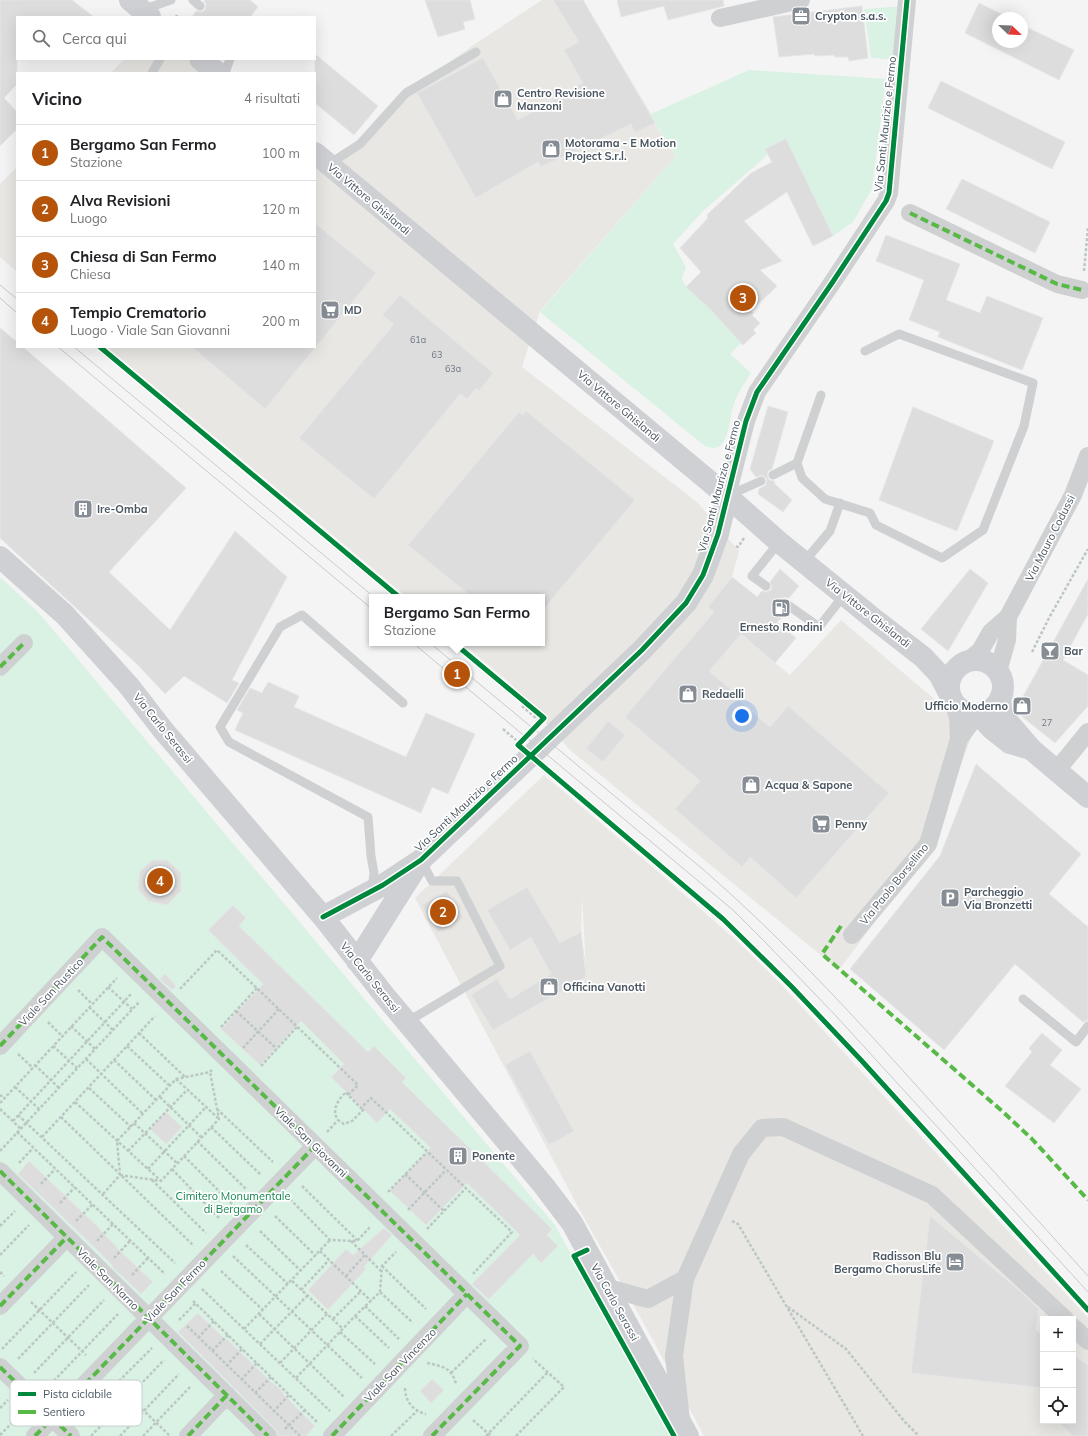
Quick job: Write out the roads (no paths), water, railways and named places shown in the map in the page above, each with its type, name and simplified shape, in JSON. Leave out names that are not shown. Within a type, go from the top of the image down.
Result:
[{"type":"street","points":[[720,18],[801,0]]},
{"type":"street","name":"Via Santi Maurizio e Fermo","points":[[357,961],[421,860],[522,747],[642,650],[686,603],[703,575],[718,534],[746,421],[757,392],[832,283],[886,201],[889,193],[907,0]]},
{"type":"street","points":[[201,60],[217,72]]},
{"type":"street","name":"Via Vittore Ghislandi","points":[[322,159],[727,496],[779,542],[923,657],[939,674],[952,699]]},
{"type":"street","points":[[910,213],[1056,284],[1082,290]]},
{"type":"street","name":"Via Mauro Codussi","points":[[966,662],[980,651],[990,632],[1008,617],[1073,495],[1088,456]]},
{"type":"street","name":"Via Carlo Serassi","points":[[0,557],[65,615],[129,686],[163,730],[323,917],[407,1022],[544,1186],[572,1224],[685,1429]]},
{"type":"street","name":"Via Mauro Codussi","points":[[998,671],[1007,640],[1008,617]]},
{"type":"street","points":[[0,668],[24,643]]},
{"type":"street","name":"Via Vittore Ghislandi","points":[[923,657],[948,665],[966,662]]},
{"type":"street","points":[[1000,698],[992,709],[986,712],[978,714],[964,711],[952,699],[950,680],[952,673],[957,667],[974,660],[987,662],[998,671],[1002,684],[1000,698],[1002,715],[1032,750],[1088,797]]},
{"type":"street","name":"Via Paolo Borsellino","points":[[952,699],[958,718],[960,739]]},
{"type":"street","points":[[978,714],[990,728],[1010,743],[1032,750]]},
{"type":"street","name":"Via Paolo Borsellino","points":[[852,935],[928,844],[960,739],[978,714]]},
{"type":"street","points":[[1057,770],[1088,732]]},
{"type":"street","name":"Via Santi Maurizio e Fermo","points":[[323,917],[378,882],[421,860]]},
{"type":"street","name":"Viale San Giovanni","points":[[102,937],[168,1002],[320,1140],[376,1205],[520,1346],[432,1436]]},
{"type":"street","name":"Viale San Rustico","points":[[0,1046],[102,937]]},
{"type":"street","points":[[685,1429],[674,1356],[685,1278],[741,1154],[762,1128],[783,1127],[932,1195],[1062,1316]]},
{"type":"street","name":"Viale San Fermo","points":[[89,1380],[320,1140]]},
{"type":"street","name":"Viale San Narno","points":[[0,1171],[241,1409],[270,1431]]},
{"type":"street","points":[[0,1306],[67,1238]]},
{"type":"street","points":[[608,1288],[648,1299],[685,1278]]},
{"type":"street","name":"Viale San Vincenzo","points":[[333,1429],[357,1409],[389,1376],[413,1359],[427,1336],[464,1291]]},
{"type":"street","points":[[1076,1330],[1088,1341]]},
{"type":"street","points":[[3,1369],[14,1380]]},
{"type":"street","points":[[188,1436],[227,1395]]},
{"type":"street","name":"Viale San Fermo","points":[[35,1436],[45,1426]]},
{"type":"street","points":[[61,1426],[69,1434]]},
{"type":"lane","points":[[141,9],[171,0]]},
{"type":"lane","points":[[193,0],[200,6]]},
{"type":"lane","points":[[322,159],[360,144],[406,93],[476,52]]},
{"type":"lane","points":[[153,72],[159,60]]},
{"type":"lane","points":[[225,72],[230,60]]},
{"type":"lane","points":[[821,395],[797,464],[802,478],[825,499],[870,513],[876,525],[942,558],[983,530],[1024,426],[1033,383],[899,334],[864,351]]},
{"type":"lane","points":[[773,476],[797,464]]},
{"type":"lane","points":[[727,496],[761,481]]},
{"type":"lane","points":[[804,562],[830,531],[840,503]]},
{"type":"lane","points":[[766,586],[752,576],[779,542]]},
{"type":"lane","points":[[785,603],[819,627],[844,595]]},
{"type":"lane","points":[[378,882],[371,856],[368,817],[229,742],[220,727],[280,627],[302,615],[403,703]]},
{"type":"lane","points":[[407,1022],[500,966],[457,881],[432,881],[421,860]]},
{"type":"lane","points":[[1023,999],[1076,1042],[1088,1026]]},
{"type":"tram line","points":[[0,285],[16,298]]},
{"type":"tram line","points":[[0,298],[16,312]]},
{"type":"tram line","points":[[59,348],[369,606]]},
{"type":"tram line","points":[[75,348],[370,594]]},
{"type":"tram line","points":[[417,646],[733,910],[836,1016],[1088,1292]]},
{"type":"tram line","points":[[434,646],[705,871],[763,924],[791,951],[871,1036],[1088,1276]]},
{"type":"place","name":"Crypton s.a.s.","points":[[801,16]]},
{"type":"place","name":"Centro Revisione Manzoni","points":[[503,99]]},
{"type":"place","name":"Motorama - E Motion Project S.r.l.","points":[[551,149]]},
{"type":"place","name":"Chiesa di San Fermo","points":[[743,298]]},
{"type":"place","name":"MD","points":[[330,310]]},
{"type":"place","name":"Ire-Omba","points":[[83,509]]},
{"type":"place","name":"Ernesto Rondini","points":[[781,608]]},
{"type":"place","name":"Bar","points":[[1050,651]]},
{"type":"place","name":"Bergamo San Fermo","points":[[457,674]]},
{"type":"place","name":"Redaelli","points":[[688,694]]},
{"type":"place","name":"Ufficio Moderno","points":[[1022,706]]},
{"type":"place","name":"Acqua & Sapone","points":[[751,785]]},
{"type":"place","name":"Penny","points":[[821,824]]},
{"type":"place","name":"Tempio Crematorio","points":[[160,881]]},
{"type":"place","name":"Parcheggio Via Bronzetti","points":[[950,898]]},
{"type":"place","name":"Alva Revisioni","points":[[443,912]]},
{"type":"place","name":"Officina Vanotti","points":[[549,987]]},
{"type":"place","name":"Ponente","points":[[458,1156]]},
{"type":"place","name":"Radisson Blu Bergamo ChorusLife","points":[[955,1262]]},
{"type":"park label","name":"Cimitero Monumentale di Bergamo","points":[[233,1202]]}]
